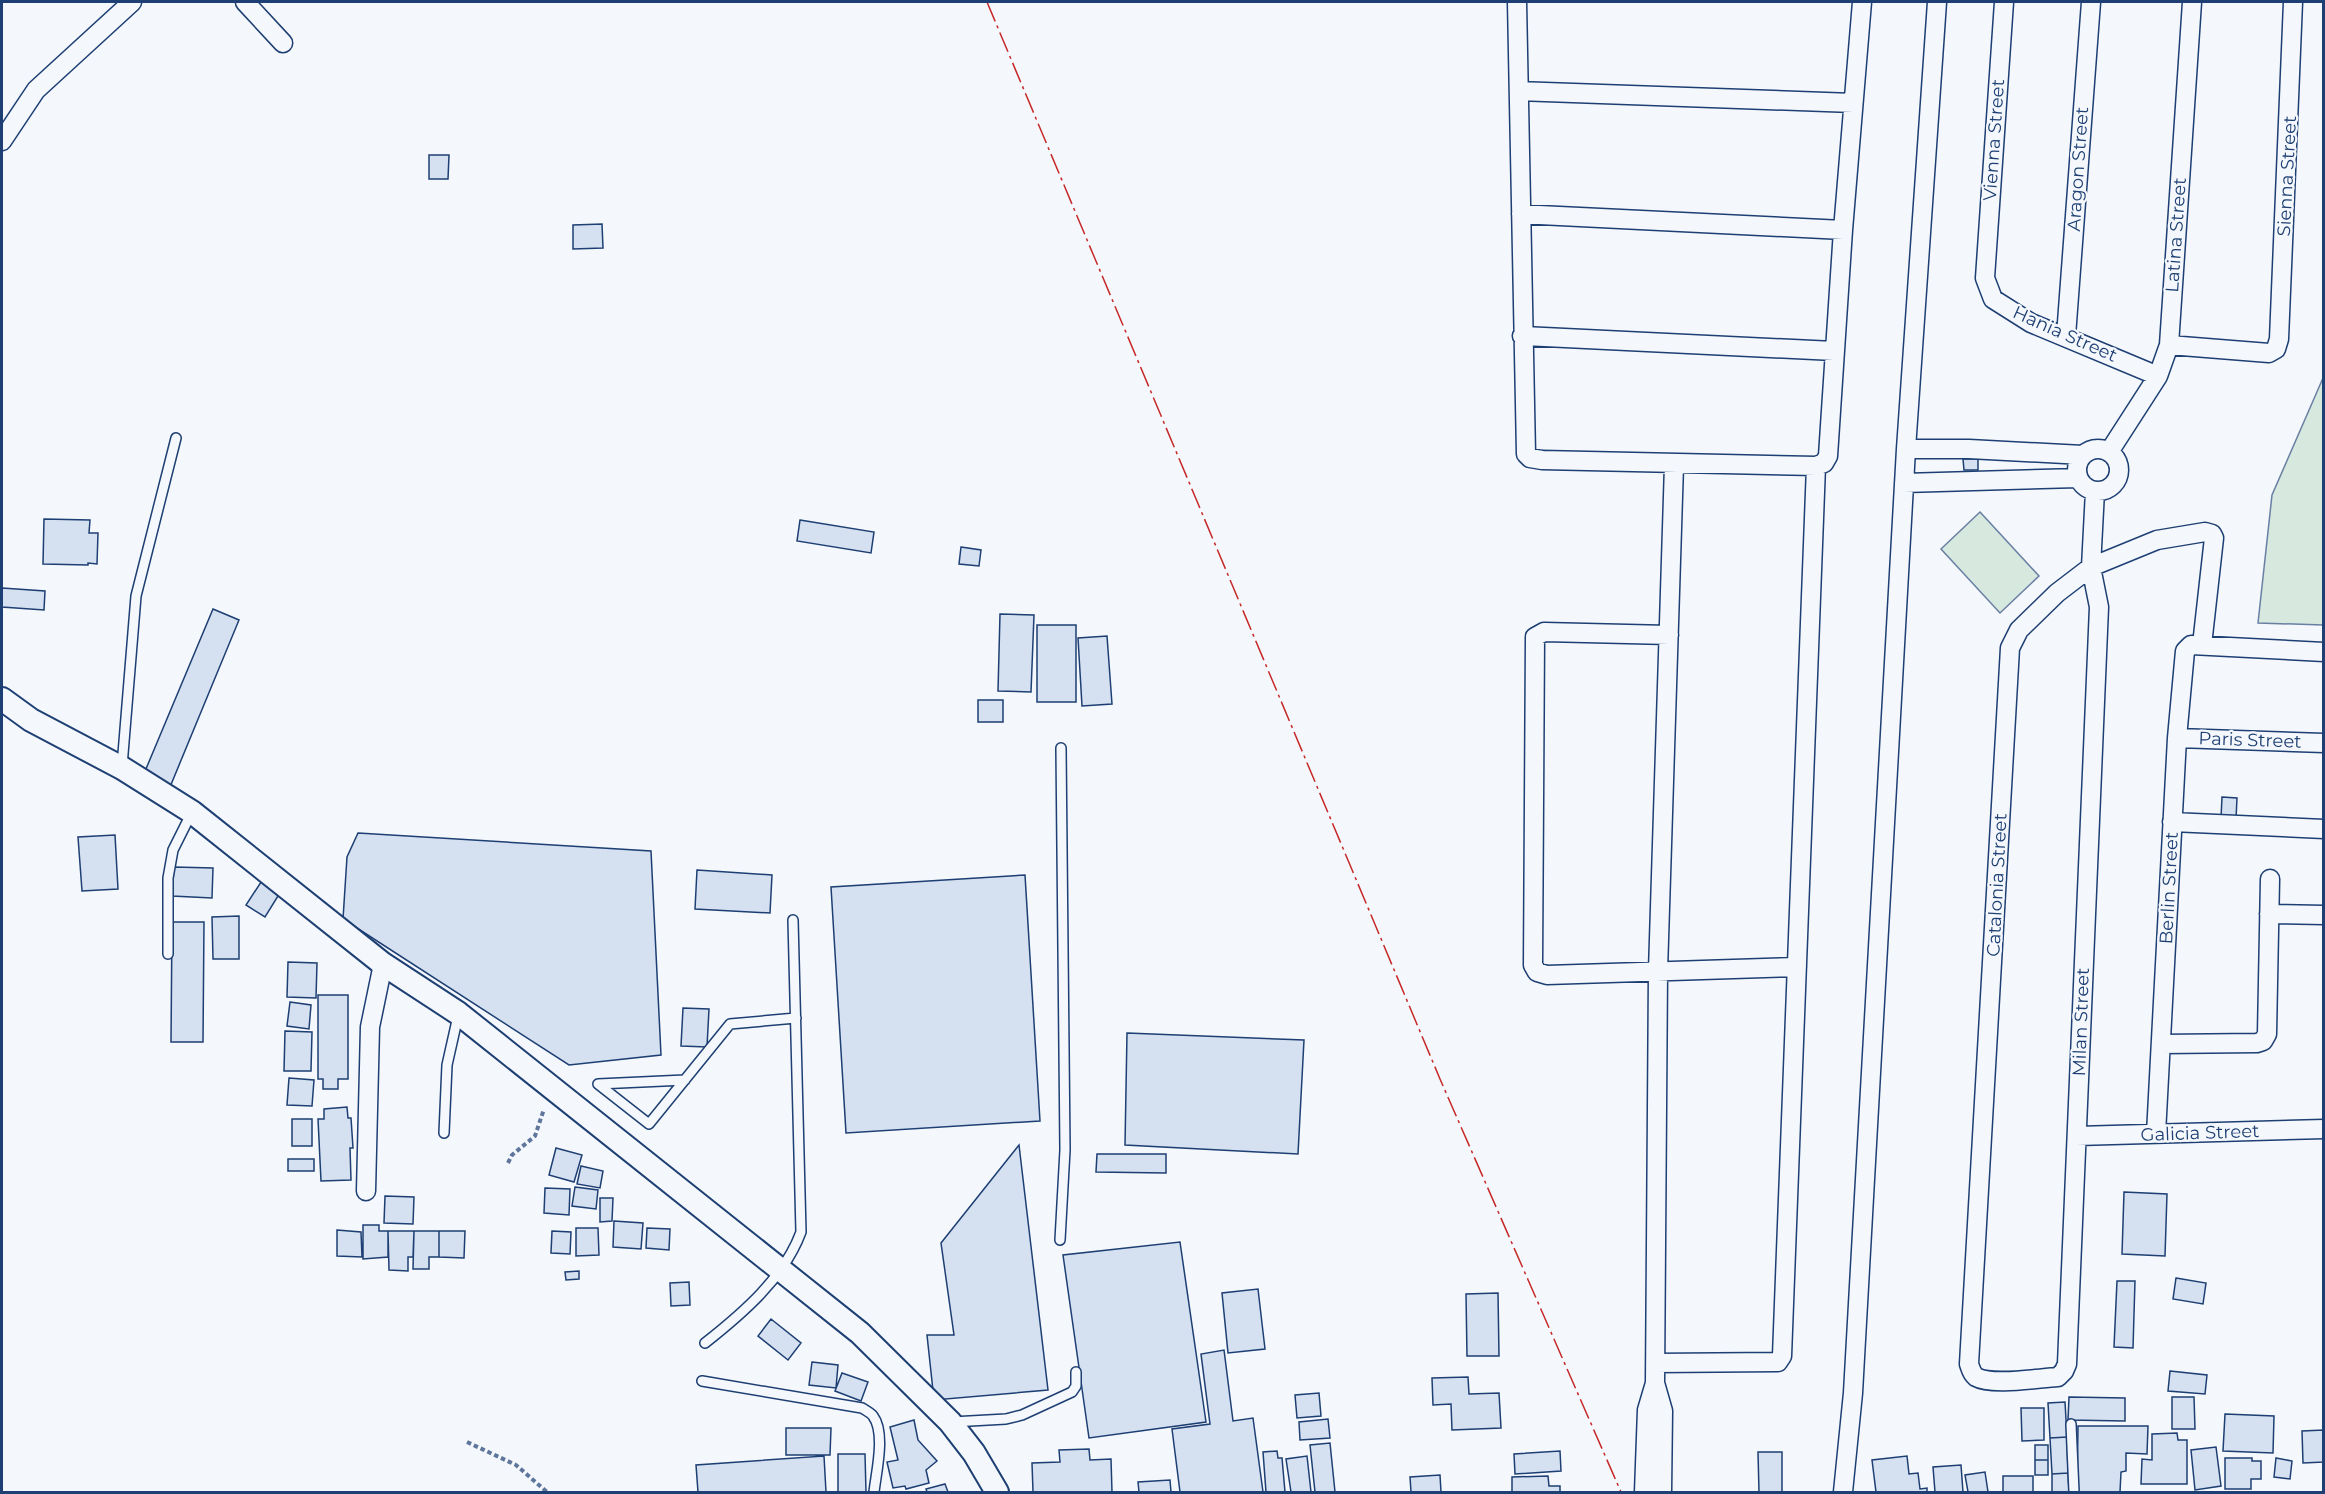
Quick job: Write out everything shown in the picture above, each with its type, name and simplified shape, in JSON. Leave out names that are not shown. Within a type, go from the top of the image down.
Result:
[{"type":"street","points":[[2,141],[36,90],[132,2]]},
{"type":"street","points":[[245,2],[283,42]]},
{"type":"street","points":[[1517,2],[1526,454],[1530,458],[1674,465],[1816,466],[1824,464],[1828,456],[1843,230],[1862,2]]},
{"type":"street","points":[[1844,1492],[1853,1393],[1906,449],[1936,2]]},
{"type":"street","name":"Vienna Street","points":[[1984,278],[2004,2]]},
{"type":"street","name":"Aragon Street","points":[[2066,336],[2091,2]]},
{"type":"street","name":"Latina Street","points":[[2109,452],[2158,376],[2169,345],[2192,2]]},
{"type":"street","name":"Sienna Street","points":[[2169,345],[2269,353],[2276,349],[2279,339],[2293,2]]},
{"type":"street","points":[[1519,91],[1853,103]]},
{"type":"street","points":[[1521,214],[1843,230]]},
{"type":"street","name":"Hania Street","points":[[1984,278],[1993,298],[2031,323],[2158,376]]},
{"type":"street","points":[[1522,336],[1834,351]]},
{"type":"street","points":[[1906,449],[2083,455],[2095,449],[2109,452],[2118,463],[2118,477],[2109,488],[2095,491],[2084,485],[2078,478],[2077,468],[2083,455]]},
{"type":"street","points":[[1943,450],[1943,481]]},
{"type":"street","points":[[1993,451],[1993,479]]},
{"type":"street","points":[[1644,1492],[1647,1410],[1655,1383],[1656,1363],[1658,971],[1674,465]]},
{"type":"street","points":[[1656,1363],[1778,1362],[1782,1356],[1816,466]]},
{"type":"street","points":[[1904,483],[2078,478]]},
{"type":"street","name":"Milan Street","points":[[1969,1364],[1971,1372],[1977,1378],[1991,1381],[2058,1377],[2067,1364],[2099,607],[2091,567],[2095,491]]},
{"type":"street","name":"Catalonia Street","points":[[1969,1364],[2010,648],[2019,630],[2057,593],[2091,567],[2157,540],[2205,532],[2212,534]]},
{"type":"street","name":"Berlin Street","points":[[2156,1134],[2172,822],[2184,651],[2196,645],[2214,538],[2212,534]]},
{"type":"street","points":[[1669,635],[1544,632],[1537,634],[1534,640],[1533,965],[1535,969],[1547,975],[1797,967]]},
{"type":"street","points":[[2196,645],[2324,652]]},
{"type":"street","points":[[2,699],[31,720],[122,768],[192,812],[383,964],[458,1014],[860,1333],[950,1422],[974,1453],[997,1492]]},
{"type":"street","name":"Paris Street","points":[[2177,738],[2324,743]]},
{"type":"street","points":[[2172,822],[2324,828]]},
{"type":"street","points":[[2162,1044],[2258,1043],[2263,1041],[2267,1034],[2270,879]]},
{"type":"street","points":[[2269,914],[2324,915]]},
{"type":"street","points":[[366,1191],[370,1027],[383,964]]},
{"type":"street","name":"Galicia Street","points":[[2077,1136],[2324,1129]]},
{"type":"street","points":[[1655,1383],[1663,1411],[1662,1492]]},
{"type":"lane","points":[[122,768],[136,596],[176,438]]},
{"type":"lane","points":[[1059,1240],[1065,1150],[1061,748]]},
{"type":"lane","points":[[168,954],[168,878],[173,850],[192,812]]},
{"type":"lane","points":[[705,1343],[743,1313],[794,1253],[801,1232],[793,920]]},
{"type":"lane","points":[[444,1132],[447,1065],[458,1014]]},
{"type":"lane","points":[[685,1080],[597,1084],[649,1124],[685,1080],[730,1024],[796,1018]]},
{"type":"lane","points":[[950,1422],[1006,1419],[1022,1415],[1072,1392],[1076,1386],[1076,1372]]},
{"type":"lane","points":[[702,1381],[862,1408],[873,1415],[878,1426],[880,1445],[874,1492]]},
{"type":"lane","points":[[2071,1424],[2074,1492]]},
{"type":"path","points":[[508,1163],[512,1155],[535,1136],[552,1088]]},
{"type":"path","points":[[467,1442],[516,1465],[547,1492]]},
{"type":"shaded area","points":[[2323,378],[2323,625],[2258,623],[2272,495]]},
{"type":"shaded area","points":[[1980,512],[2039,576],[2000,613],[1941,549]]},
{"type":"building","points":[[429,155],[449,155],[448,179],[429,179]]},
{"type":"building","points":[[602,224],[603,248],[573,249],[573,225]]},
{"type":"building","points":[[1963,459],[1978,459],[1978,470],[1964,470]]},
{"type":"building","points":[[44,519],[90,520],[89,533],[98,533],[97,564],[43,564]]},
{"type":"building","points":[[800,520],[874,532],[871,553],[797,541]]},
{"type":"building","points":[[961,547],[981,550],[979,566],[959,564]]},
{"type":"building","points":[[2,588],[45,591],[44,610],[2,607]]},
{"type":"building","points":[[213,609],[239,620],[170,787],[143,776]]},
{"type":"building","points":[[1000,614],[1034,615],[1031,692],[998,691]]},
{"type":"building","points":[[1037,625],[1076,625],[1076,702],[1037,702]]},
{"type":"building","points":[[1107,636],[1112,704],[1082,706],[1078,638]]},
{"type":"building","points":[[978,700],[1003,700],[1003,722],[978,722]]},
{"type":"building","points":[[2222,797],[2237,798],[2236,819],[2221,818]]},
{"type":"building","points":[[358,833],[651,851],[661,1055],[569,1065],[343,919],[347,857]]},
{"type":"building","points":[[115,835],[118,889],[82,891],[78,837]]},
{"type":"building","points":[[174,867],[213,868],[212,898],[172,896]]},
{"type":"building","points":[[697,870],[772,875],[770,913],[695,909]]},
{"type":"building","points":[[1025,875],[1040,1121],[846,1133],[831,887]]},
{"type":"building","points":[[265,876],[283,888],[265,917],[246,905]]},
{"type":"building","points":[[239,916],[239,959],[213,959],[212,917]]},
{"type":"building","points":[[172,922],[204,922],[203,1042],[171,1042]]},
{"type":"building","points":[[288,962],[317,963],[316,998],[287,997]]},
{"type":"building","points":[[318,995],[348,995],[348,1079],[338,1079],[338,1089],[323,1089],[323,1079],[318,1079]]},
{"type":"building","points":[[290,1002],[311,1005],[309,1029],[287,1026]]},
{"type":"building","points":[[683,1008],[709,1009],[707,1047],[681,1046]]},
{"type":"building","points":[[285,1031],[312,1032],[311,1071],[284,1071]]},
{"type":"building","points":[[1127,1033],[1304,1040],[1298,1154],[1125,1145]]},
{"type":"building","points":[[289,1078],[314,1080],[312,1106],[287,1105]]},
{"type":"building","points":[[347,1107],[348,1118],[351,1118],[353,1148],[350,1148],[351,1180],[321,1181],[318,1119],[324,1119],[324,1109]]},
{"type":"building","points":[[292,1119],[312,1119],[312,1146],[292,1146]]},
{"type":"building","points":[[1019,1145],[1048,1390],[934,1400],[927,1335],[954,1335],[941,1243]]},
{"type":"building","points":[[556,1148],[582,1155],[574,1182],[549,1175]]},
{"type":"building","points":[[1097,1154],[1166,1154],[1166,1173],[1096,1172]]},
{"type":"building","points":[[288,1159],[314,1159],[314,1171],[288,1171]]},
{"type":"building","points":[[581,1166],[603,1171],[600,1188],[577,1184]]},
{"type":"building","points":[[575,1187],[598,1190],[596,1209],[572,1206]]},
{"type":"building","points":[[545,1188],[570,1189],[569,1215],[544,1213]]},
{"type":"building","points":[[2124,1192],[2167,1194],[2165,1256],[2122,1254]]},
{"type":"building","points":[[385,1196],[414,1197],[413,1224],[384,1223]]},
{"type":"building","points":[[600,1198],[613,1198],[612,1221],[600,1222]]},
{"type":"building","points":[[614,1221],[643,1223],[641,1249],[613,1247]]},
{"type":"building","points":[[363,1225],[379,1225],[379,1231],[388,1231],[388,1257],[363,1259]]},
{"type":"building","points":[[576,1228],[598,1228],[599,1255],[576,1256]]},
{"type":"building","points":[[647,1228],[670,1229],[669,1250],[646,1248]]},
{"type":"building","points":[[337,1230],[361,1232],[362,1257],[337,1256]]},
{"type":"building","points":[[388,1231],[414,1231],[413,1257],[408,1257],[408,1271],[389,1270]]},
{"type":"building","points":[[414,1231],[439,1231],[439,1257],[429,1257],[429,1269],[413,1269]]},
{"type":"building","points":[[439,1231],[465,1231],[464,1258],[439,1257]]},
{"type":"building","points":[[552,1231],[571,1232],[570,1254],[551,1253]]},
{"type":"building","points":[[1180,1242],[1206,1422],[1089,1438],[1063,1255]]},
{"type":"building","points":[[579,1271],[579,1279],[566,1280],[565,1272]]},
{"type":"building","points":[[2176,1278],[2206,1283],[2203,1304],[2173,1299]]},
{"type":"building","points":[[2117,1281],[2135,1281],[2133,1348],[2114,1347]]},
{"type":"building","points":[[689,1282],[690,1305],[671,1306],[670,1283]]},
{"type":"building","points":[[1258,1289],[1265,1349],[1228,1353],[1222,1293]]},
{"type":"building","points":[[1498,1293],[1499,1356],[1467,1356],[1466,1294]]},
{"type":"building","points":[[771,1319],[801,1343],[788,1360],[758,1336]]},
{"type":"building","points":[[1224,1350],[1233,1421],[1253,1418],[1263,1492],[1180,1492],[1172,1429],[1210,1424],[1201,1354]]},
{"type":"building","points":[[812,1362],[838,1365],[836,1388],[809,1385]]},
{"type":"building","points":[[2170,1371],[2207,1375],[2205,1394],[2168,1391]]},
{"type":"building","points":[[842,1373],[868,1382],[861,1401],[835,1391]]},
{"type":"building","points":[[1468,1377],[1469,1394],[1499,1393],[1501,1428],[1452,1430],[1451,1404],[1433,1405],[1432,1378]]},
{"type":"building","points":[[1319,1393],[1321,1416],[1297,1418],[1295,1395]]},
{"type":"building","points":[[2069,1397],[2125,1398],[2125,1421],[2068,1420]]},
{"type":"building","points":[[2172,1397],[2194,1397],[2195,1429],[2172,1429]]},
{"type":"building","points":[[2065,1402],[2067,1437],[2050,1438],[2048,1403]]},
{"type":"building","points":[[2021,1408],[2044,1408],[2044,1440],[2022,1441]]},
{"type":"building","points":[[2225,1414],[2274,1416],[2273,1453],[2223,1451]]},
{"type":"building","points":[[1328,1419],[1330,1438],[1300,1440],[1299,1422]]},
{"type":"building","points":[[914,1420],[918,1440],[937,1461],[926,1470],[929,1483],[906,1489],[905,1486],[893,1488],[887,1462],[898,1460],[890,1427]]},
{"type":"building","points":[[2078,1426],[2148,1426],[2147,1454],[2126,1453],[2126,1471],[2121,1472],[2120,1492],[2077,1492]]},
{"type":"building","points":[[786,1428],[831,1428],[830,1455],[786,1455]]},
{"type":"building","points":[[2324,1430],[2324,1462],[2303,1463],[2302,1431]]},
{"type":"building","points":[[2177,1433],[2178,1440],[2187,1440],[2187,1484],[2141,1484],[2142,1459],[2152,1460],[2152,1434]]},
{"type":"building","points":[[2067,1437],[2068,1473],[2052,1474],[2050,1438]]},
{"type":"building","points":[[1330,1443],[1335,1492],[1315,1492],[1310,1445]]},
{"type":"building","points":[[2035,1445],[2048,1445],[2048,1460],[2035,1460]]},
{"type":"building","points":[[2216,1447],[2221,1486],[2195,1490],[2191,1450]]},
{"type":"building","points":[[1089,1449],[1090,1460],[1111,1459],[1112,1492],[1033,1492],[1032,1463],[1060,1462],[1059,1450]]},
{"type":"building","points":[[1277,1451],[1278,1458],[1282,1458],[1285,1492],[1266,1492],[1263,1452]]},
{"type":"building","points":[[1560,1451],[1561,1471],[1515,1474],[1514,1454]]},
{"type":"building","points":[[1758,1452],[1782,1452],[1782,1492],[1759,1492]]},
{"type":"building","points":[[838,1454],[865,1454],[866,1492],[838,1492]]},
{"type":"building","points":[[824,1456],[826,1492],[698,1492],[696,1465]]},
{"type":"building","points":[[1307,1456],[1311,1492],[1291,1492],[1286,1459]]},
{"type":"building","points":[[1907,1456],[1909,1474],[1918,1473],[1920,1489],[1927,1488],[1927,1492],[1876,1492],[1872,1460]]},
{"type":"building","points":[[2225,1458],[2252,1458],[2252,1461],[2261,1461],[2261,1479],[2251,1479],[2251,1489],[2225,1489]]},
{"type":"building","points":[[2276,1458],[2292,1461],[2290,1479],[2274,1477]]},
{"type":"building","points":[[2035,1460],[2048,1460],[2048,1475],[2035,1475]]},
{"type":"building","points":[[1961,1465],[1963,1492],[1935,1492],[1933,1467]]},
{"type":"building","points":[[1985,1472],[1988,1492],[1968,1492],[1965,1475]]},
{"type":"building","points":[[2068,1473],[2069,1492],[2052,1492],[2052,1474]]},
{"type":"building","points":[[1440,1475],[1441,1492],[1411,1492],[1410,1477]]},
{"type":"building","points":[[1548,1476],[1549,1486],[1560,1486],[1560,1492],[1512,1492],[1512,1477]]},
{"type":"building","points":[[2003,1476],[2033,1476],[2033,1492],[2003,1492]]},
{"type":"building","points":[[1170,1480],[1171,1492],[1139,1492],[1138,1482]]},
{"type":"building","points":[[945,1484],[948,1492],[927,1492],[926,1489]]},
{"type":"power","points":[[987,2],[1440,1079],[1621,1492]]}]
